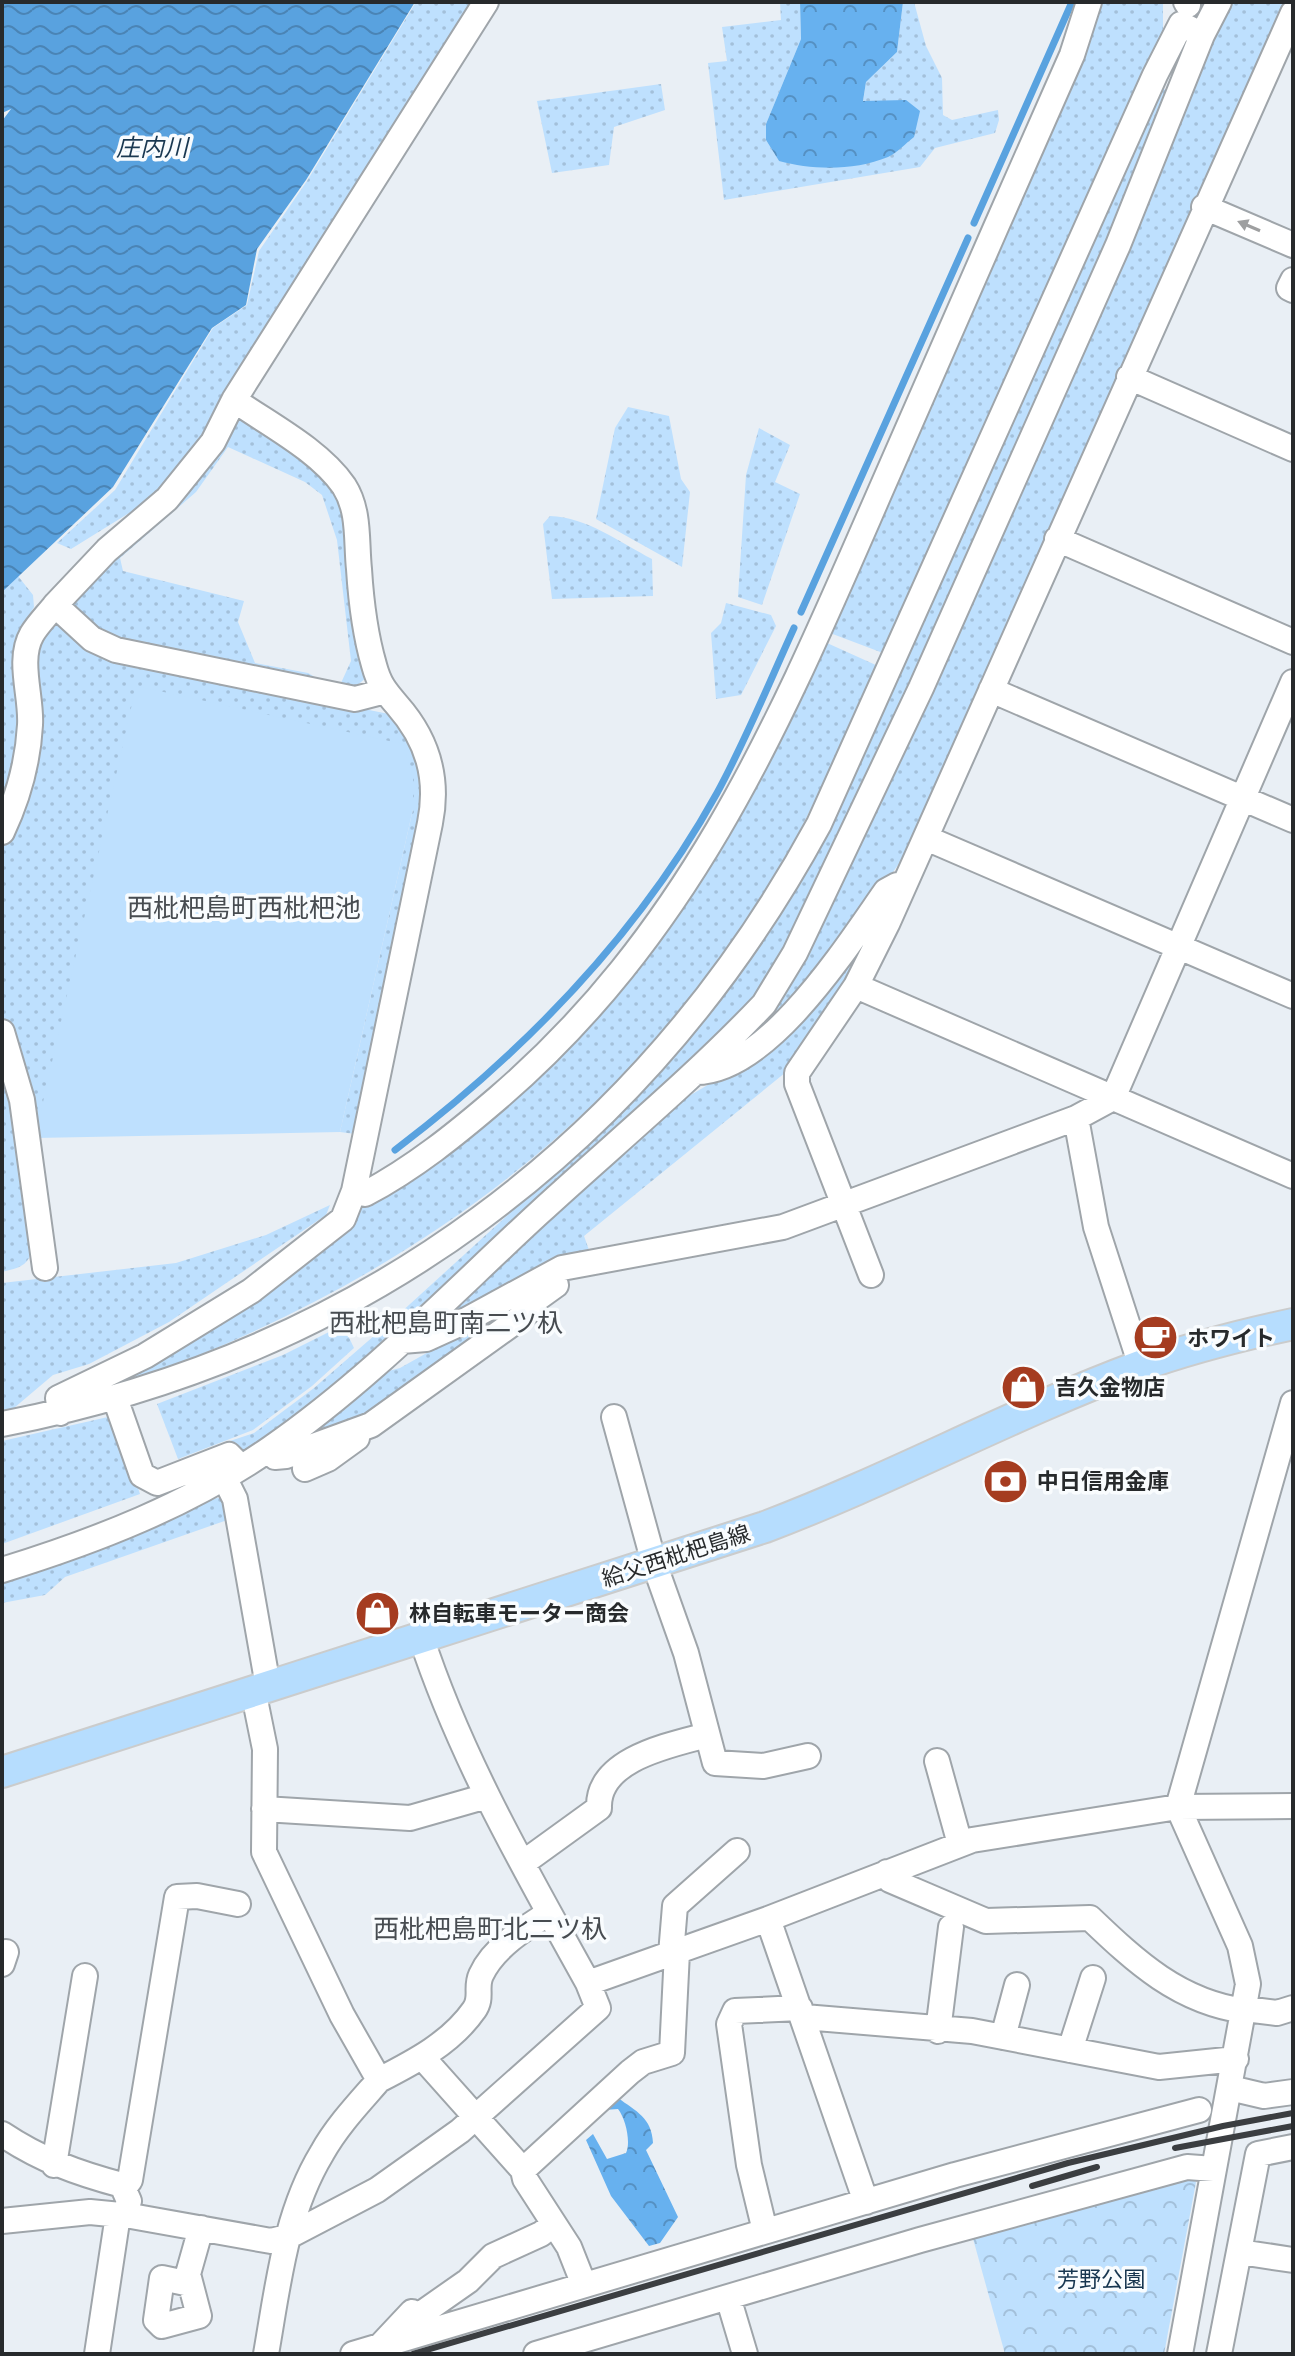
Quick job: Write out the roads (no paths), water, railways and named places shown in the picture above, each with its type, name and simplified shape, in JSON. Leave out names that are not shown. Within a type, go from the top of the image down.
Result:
[{"type":"main road","name":"給父西枇杷島線","points":[[2,1772],[821,1507],[1141,1366],[1237,1336],[1293,1324]]},
{"type":"street","points":[[2,832],[17,797],[27,759],[30,722],[26,655],[31,636],[55,605],[107,550],[167,499],[213,442],[234,400],[486,2]]},
{"type":"street","points":[[354,1191],[365,1194],[402,1174],[458,1132],[544,1056],[587,1014],[636,954],[693,875],[739,798],[818,632],[1072,55],[1089,2]]},
{"type":"street","points":[[2,1424],[115,1398],[198,1370],[281,1336],[376,1287],[446,1243],[530,1179],[607,1111],[703,1005],[767,914],[838,784],[1189,14],[1219,2]]},
{"type":"street","points":[[871,1275],[797,1084],[797,1073],[856,986],[926,838],[1204,207],[1284,56],[1293,13]]},
{"type":"street","points":[[2,1570],[107,1535],[269,1450],[402,1341],[764,1004],[815,914],[1118,245],[1189,14]]},
{"type":"street","points":[[1204,207],[1293,245]]},
{"type":"street","points":[[1293,280],[1289,288],[1293,290]]},
{"type":"street","points":[[1129,377],[1293,449]]},
{"type":"street","points":[[60,1413],[58,1398],[145,1356],[217,1313],[289,1263],[343,1219],[354,1191],[435,799],[429,757],[417,732],[397,704],[382,692],[362,605],[358,530],[348,495],[315,457],[234,400]]},
{"type":"street","points":[[1057,539],[1293,642]]},
{"type":"street","points":[[55,605],[81,631],[116,650],[355,699],[382,692]]},
{"type":"street","points":[[402,1341],[426,1339],[556,1271],[783,1227],[1076,1118],[1113,1098],[1293,682]]},
{"type":"street","points":[[991,690],[1293,820]]},
{"type":"street","points":[[926,838],[1293,996]]},
{"type":"street","points":[[694,1072],[714,1072],[777,1029],[816,988],[886,891],[904,881]]},
{"type":"street","points":[[856,986],[1293,1176]]},
{"type":"street","points":[[2,1032],[22,1100],[45,1268]]},
{"type":"street","points":[[1076,1118],[1096,1227],[1141,1366]]},
{"type":"street","points":[[305,1469],[346,1448],[371,1425],[523,1315],[531,1303],[560,1282],[556,1271]]},
{"type":"street","points":[[115,1398],[142,1475],[149,1480],[157,1483],[229,1455],[261,1688],[265,1749],[264,1852],[342,2015],[379,2080]]},
{"type":"street","points":[[1180,2354],[1248,1984],[1240,1946],[1178,1807],[1293,1403]]},
{"type":"street","points":[[614,1417],[654,1563],[686,1653],[715,1763],[763,1766],[808,1756]]},
{"type":"street","points":[[269,1450],[275,1457],[286,1456],[371,1425]]},
{"type":"street","points":[[2,2221],[90,2212],[125,2215],[271,2241],[287,2237],[377,2190],[475,2118],[598,2008],[588,1983],[487,1796],[441,1699],[421,1637]]},
{"type":"street","points":[[523,1863],[599,1808],[601,1787],[609,1776],[661,1748],[707,1735]]},
{"type":"street","points":[[937,1761],[960,1844]]},
{"type":"street","points":[[264,1809],[410,1818],[487,1796]]},
{"type":"street","points":[[588,1983],[768,1919],[960,1844],[1035,1827],[1178,1807],[1293,1806]]},
{"type":"street","points":[[523,2170],[630,2072],[643,2062],[672,2053],[675,1906],[737,1851]]},
{"type":"street","points":[[887,1872],[890,1880],[986,1921],[1090,1918],[1138,1964],[1170,1987],[1245,2010],[1277,2013],[1293,2008]]},
{"type":"street","points":[[97,2354],[125,2215],[124,2188],[130,2180],[177,1897],[197,1896],[238,1904]]},
{"type":"street","points":[[266,2354],[287,2237],[320,2155],[379,2080],[423,2058],[474,2011],[481,1998],[482,1972],[521,1930],[549,1913]]},
{"type":"street","points":[[768,1919],[866,2202]]},
{"type":"street","points":[[938,2031],[951,1927]]},
{"type":"street","points":[[54,2165],[85,1976]]},
{"type":"street","points":[[1070,2050],[1093,1978]]},
{"type":"street","points":[[1003,2037],[1017,1985]]},
{"type":"street","points":[[765,2231],[749,2165],[729,2024],[735,2011],[802,2013],[938,2031],[972,2031],[1159,2067],[1236,2059]]},
{"type":"street","points":[[423,2058],[523,2170],[525,2179],[569,2247],[584,2285]]},
{"type":"street","points":[[1230,2088],[1264,2096],[1293,2092]]},
{"type":"street","points":[[353,2354],[765,2231],[1199,2110]]},
{"type":"street","points":[[2,2134],[35,2157],[124,2188]]},
{"type":"street","points":[[1219,2354],[1258,2154],[1293,2147]]},
{"type":"street","points":[[536,2354],[602,2344],[728,2297],[920,2240],[1187,2167],[1214,2169]]},
{"type":"street","points":[[381,2346],[412,2312],[418,2316],[468,2281],[493,2256],[541,2234],[554,2224]]},
{"type":"street","points":[[190,2284],[188,2274],[201,2228]]},
{"type":"street","points":[[1240,2252],[1293,2260]]},
{"type":"street","points":[[728,2297],[745,2354]]},
{"type":"water","name":"庄内川","points":[[2,2],[415,2],[306,180],[257,249],[246,305],[212,328],[113,487],[2,592],[2,121],[11,109],[2,113]]},
{"type":"waterway","points":[[974,223],[1072,2]]},
{"type":"waterway","points":[[801,612],[968,238]]},
{"type":"waterway","points":[[395,1150],[489,1073],[533,1032],[575,988],[652,895],[717,793],[794,628]]},
{"type":"railway","points":[[413,2354],[1068,2163],[1223,2126],[1293,2113]]},
{"type":"railway","points":[[1175,2148],[1293,2126]]},
{"type":"railway","points":[[1032,2186],[1097,2167]]},
{"type":"place","name":"ホワイト","points":[[1156,1338]]},
{"type":"place","name":"吉久金物店","points":[[1024,1387]]},
{"type":"place","name":"中日信用金庫","points":[[1006,1481]]},
{"type":"place","name":"林自転車モーター商会","points":[[378,1613]]},
{"type":"district","name":"西枇杷島町西枇杷池","points":[[244,908]]},
{"type":"district","name":"西枇杷島町南二ツ杁","points":[[446,1323]]},
{"type":"district","name":"西枇杷島町北二ツ杁","points":[[490,1929]]},
{"type":"park label","name":"芳野公園","points":[[1101,2279]]}]
